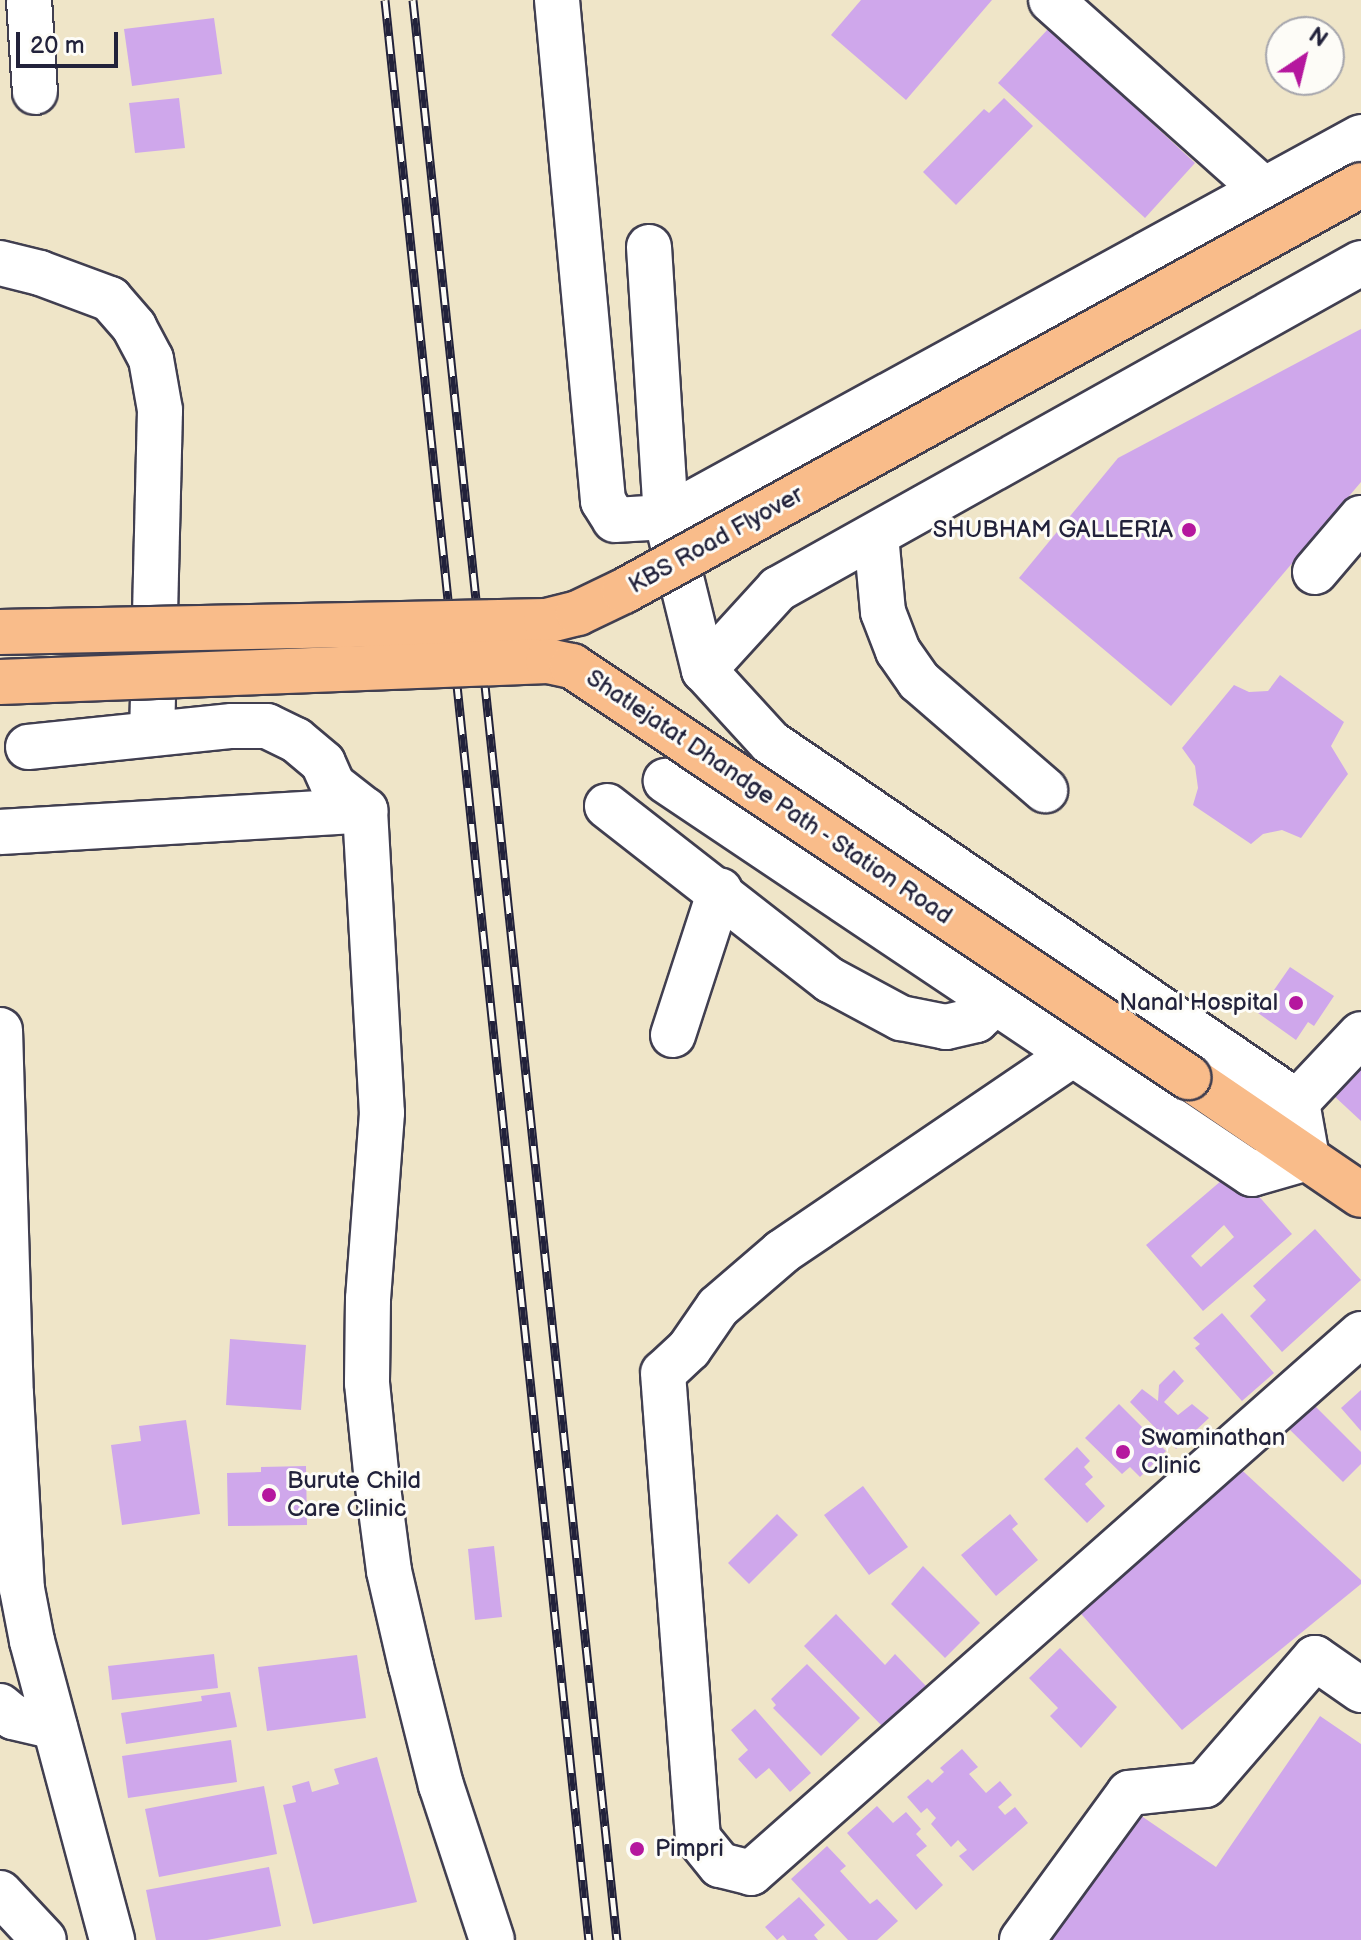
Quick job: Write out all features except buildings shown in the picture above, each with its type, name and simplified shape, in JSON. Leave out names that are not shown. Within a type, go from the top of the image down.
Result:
[{"type":"main road","name":"KBS Road Flyover","points":[[0,632],[546,621],[578,613],[1361,185]]},
{"type":"main road","name":"Shatlejatat Dhandge Path - Station Road","points":[[0,682],[548,661],[572,666],[1361,1194]]},
{"type":"street","points":[[29,0],[35,92]]},
{"type":"street","points":[[557,0],[603,501],[615,520],[666,517],[1361,137]]},
{"type":"street","points":[[1051,0],[1264,190]]},
{"type":"street","points":[[649,247],[666,517],[704,670],[771,743],[1297,1102],[1307,1158],[1252,1174],[666,781]]},
{"type":"street","points":[[0,263],[40,273],[110,299],[134,327],[151,359],[160,410],[152,734]]},
{"type":"street","points":[[704,670],[778,589],[1361,263]]},
{"type":"street","points":[[1315,572],[1361,518]]},
{"type":"street","points":[[876,535],[883,612],[898,651],[919,681],[1045,790]]},
{"type":"street","points":[[28,747],[267,726],[296,740],[323,763],[333,785],[365,810],[382,1113],[368,1299],[367,1383],[376,1472],[389,1571],[414,1681],[483,1938]]},
{"type":"street","points":[[607,806],[720,890],[830,980],[901,1018],[946,1027],[976,1020],[996,1002]]},
{"type":"street","points":[[0,832],[365,810]]},
{"type":"street","points":[[673,1035],[720,890]]},
{"type":"street","points":[[0,1030],[15,1513],[22,1589],[32,1641],[112,1940]]},
{"type":"street","points":[[1297,1102],[1361,1034]]},
{"type":"street","points":[[1073,1054],[782,1252],[718,1307],[689,1349],[663,1373],[698,1838],[720,1865],[751,1873],[1361,1334]]},
{"type":"street","points":[[1022,1940],[1129,1793],[1205,1785],[1315,1658],[1361,1690]]},
{"type":"street","points":[[0,1706],[13,1717],[55,1727]]},
{"type":"street","points":[[0,1893],[44,1940]]},
{"type":"railway","points":[[385,0],[589,1940]]},
{"type":"railway","points":[[413,0],[617,1940]]},
{"type":"place","name":"SHUBHAM GALLERIA","points":[[1189,530]]},
{"type":"place","name":"Nanal Hospital","points":[[1296,1003]]},
{"type":"place","name":"Swaminathan Clinic","points":[[1123,1452]]},
{"type":"place","name":"Burute Child Care Clinic","points":[[269,1495]]},
{"type":"place","name":"Pimpri","points":[[637,1849]]}]
